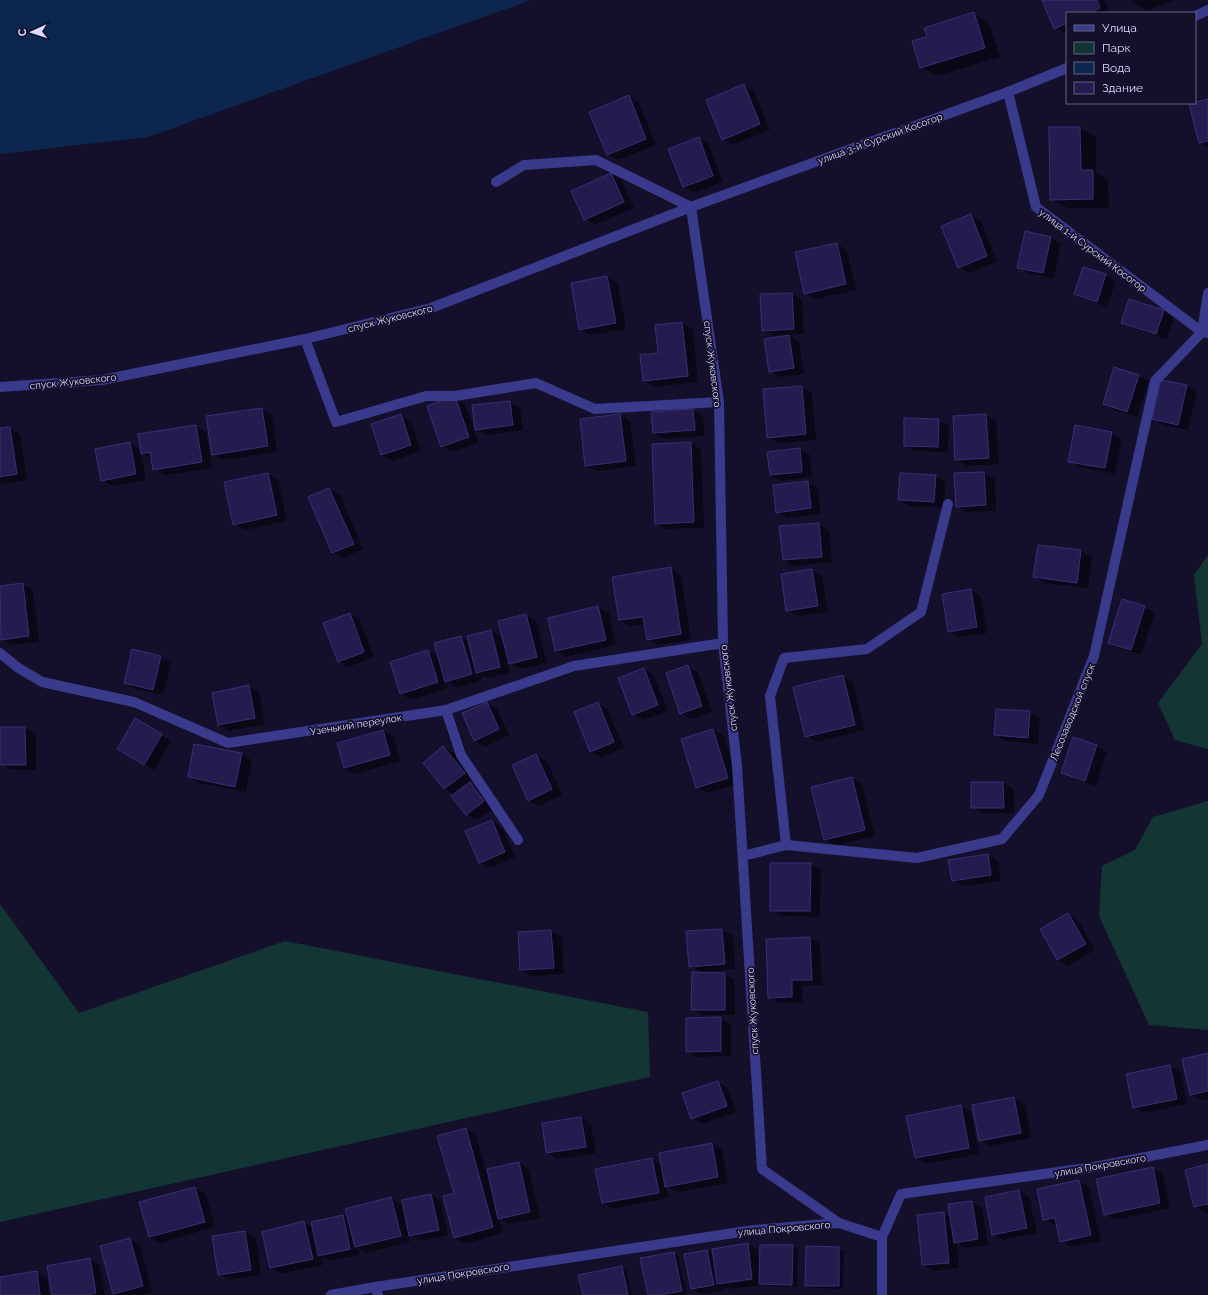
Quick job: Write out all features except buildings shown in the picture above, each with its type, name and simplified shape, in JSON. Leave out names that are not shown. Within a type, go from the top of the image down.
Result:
[{"type":"street","points":[[1196,16],[1208,10]]},
{"type":"street","name":"улица 3-й Сурский Косогор","points":[[691,207],[1008,92],[1066,68]]},
{"type":"street","name":"улица 1-й Сурский Косогор","points":[[1008,92],[1036,207],[1205,333]]},
{"type":"street","points":[[496,182],[524,165],[596,160],[691,207]]},
{"type":"street","name":"спуск Жуковского","points":[[0,387],[102,380],[306,339],[431,308],[691,207],[719,402],[723,643],[738,766],[762,1169],[839,1223]]},
{"type":"street","points":[[1205,333],[1208,293]]},
{"type":"street","name":"Лесозаводской спуск","points":[[743,856],[786,845],[917,858],[1002,839],[1039,795],[1094,656],[1155,380],[1205,333]]},
{"type":"street","points":[[306,339],[336,422],[426,396],[455,396],[536,383],[595,409],[719,402]]},
{"type":"street","points":[[786,845],[770,696],[784,658],[867,649],[921,612],[948,504]]},
{"type":"street","name":"Узенький переулок","points":[[0,654],[17,667],[42,682],[134,702],[228,743],[446,710],[574,666],[723,643]]},
{"type":"street","points":[[446,710],[461,755],[518,840]]},
{"type":"street","name":"улица Покровского","points":[[331,1295],[376,1291],[754,1230],[839,1223],[882,1237],[901,1194],[1094,1167],[1208,1145]]},
{"type":"street","points":[[882,1237],[882,1295]]},
{"type":"green space","points":[[1208,555],[1208,749],[1175,740],[1158,703],[1202,644],[1194,575]]},
{"type":"green space","points":[[1208,801],[1208,1030],[1149,1025],[1099,916],[1102,866],[1135,850],[1153,817]]},
{"type":"green space","points":[[0,904],[79,1013],[285,941],[648,1012],[650,1077],[0,1222]]},
{"type":"water","points":[[0,0],[531,0],[148,137],[0,154]]}]
